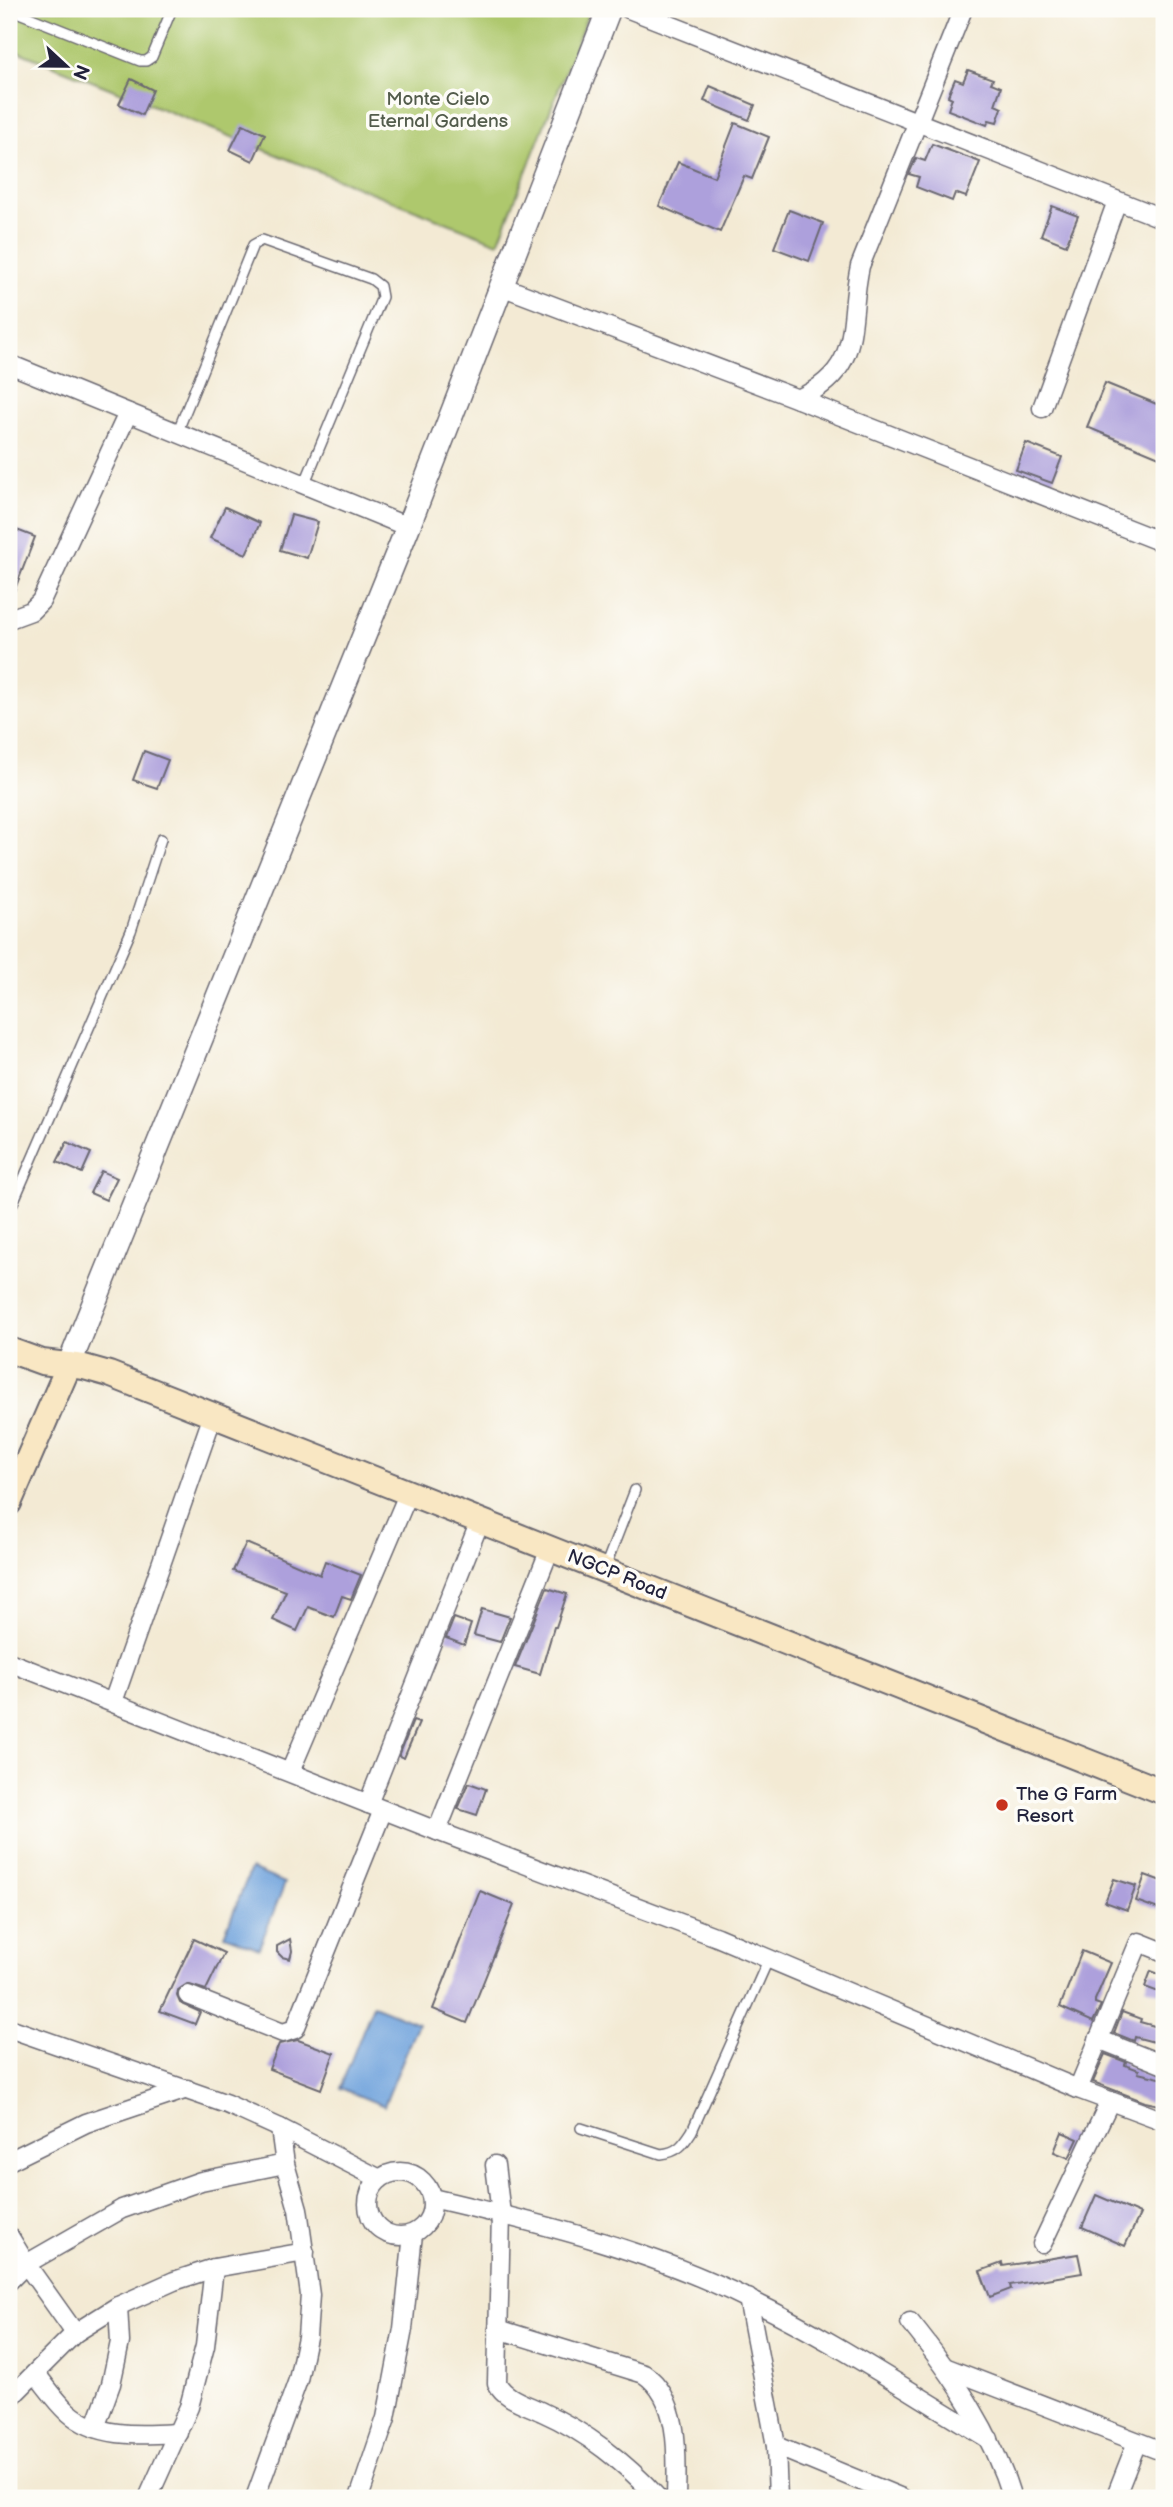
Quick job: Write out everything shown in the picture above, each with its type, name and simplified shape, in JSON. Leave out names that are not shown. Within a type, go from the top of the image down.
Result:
[{"type":"main road","name":"NGCP Road","points":[[9,1350],[42,1362],[109,1374],[1164,1792]]},
{"type":"main road","points":[[9,1503],[69,1365]]},
{"type":"street","points":[[69,1365],[408,527],[610,9]]},
{"type":"street","points":[[629,9],[1164,219]]},
{"type":"street","points":[[798,399],[817,390],[832,378],[849,347],[853,329],[855,286],[860,266],[963,9]]},
{"type":"street","points":[[1042,408],[1117,201]]},
{"type":"street","points":[[501,286],[1164,543]]},
{"type":"street","points":[[9,364],[408,527]]},
{"type":"street","points":[[9,617],[31,611],[41,601],[128,413]]},
{"type":"street","points":[[113,1702],[213,1415]]},
{"type":"street","points":[[290,1773],[409,1492]]},
{"type":"street","points":[[188,1994],[283,2033],[295,2029],[480,1521]]},
{"type":"street","points":[[437,1831],[550,1549]]},
{"type":"street","points":[[9,1662],[375,1807],[769,1958],[1078,2089],[1164,2121]]},
{"type":"street","points":[[1078,2089],[1139,1942],[1164,1952]]},
{"type":"street","points":[[9,2028],[227,2104],[380,2179]]},
{"type":"street","points":[[1098,2039],[1164,2065]]},
{"type":"street","points":[[9,2161],[86,2123],[187,2089]]},
{"type":"street","points":[[1042,2244],[1110,2101]]},
{"type":"street","points":[[254,2498],[298,2380],[307,2337],[310,2295],[298,2209],[285,2164],[280,2128]]},
{"type":"street","points":[[9,2281],[26,2264],[122,2208],[201,2181],[285,2164]]},
{"type":"street","points":[[495,2165],[501,2214],[496,2376],[500,2389],[512,2398],[566,2423],[601,2447],[658,2498]]},
{"type":"street","points":[[401,2172],[421,2180],[432,2198],[428,2219],[422,2228],[413,2234],[393,2236],[375,2226],[367,2206],[368,2196],[380,2179],[401,2172]]},
{"type":"street","points":[[432,2198],[566,2230],[685,2271],[748,2298],[808,2330],[989,2439]]},
{"type":"street","points":[[359,2498],[386,2418],[403,2329],[413,2234]]},
{"type":"street","points":[[9,2236],[75,2333]]},
{"type":"street","points":[[9,2399],[75,2333],[118,2306],[174,2281],[214,2268],[305,2252]]},
{"type":"street","points":[[149,2498],[189,2407],[205,2346],[214,2268]]},
{"type":"street","points":[[748,2298],[776,2446],[778,2498]]},
{"type":"street","points":[[94,2428],[111,2384],[120,2342],[118,2306]]},
{"type":"street","points":[[910,2322],[947,2368],[989,2439],[1012,2498]]},
{"type":"street","points":[[498,2329],[644,2374],[656,2382],[669,2409],[677,2453],[676,2498]]},
{"type":"street","points":[[947,2368],[1164,2452]]},
{"type":"street","points":[[36,2374],[70,2414],[94,2428],[129,2435],[178,2433]]},
{"type":"street","points":[[1115,2498],[1137,2442]]},
{"type":"street","points":[[776,2446],[902,2498]]},
{"type":"lane","points":[[9,9],[140,61],[146,61],[152,57],[172,9]]},
{"type":"lane","points":[[177,433],[253,245],[262,240],[371,279],[380,286],[382,297],[304,485]]},
{"type":"lane","points":[[9,1212],[131,931],[162,839]]},
{"type":"lane","points":[[604,1570],[635,1490]]},
{"type":"lane","points":[[581,2128],[661,2154],[672,2153],[681,2148],[692,2131],[769,1958]]},
{"type":"green space","name":"Monte Cielo Eternal Gardens","points":[[9,9],[590,9],[498,243],[9,48]]},
{"type":"water","points":[[251,1869],[285,1883],[259,1948],[224,1935]]},
{"type":"water","points":[[373,2005],[418,2023],[384,2106],[340,2088]]},
{"type":"building","points":[[968,70],[993,79],[991,83],[1001,87],[995,105],[1002,108],[997,122],[989,120],[987,125],[948,110],[952,98],[948,96],[955,79],[963,82]]},
{"type":"building","points":[[131,79],[153,90],[142,115],[119,104]]},
{"type":"building","points":[[710,86],[755,105],[749,120],[704,101]]},
{"type":"building","points":[[735,123],[769,137],[752,179],[744,176],[720,232],[659,206],[678,162],[714,177]]},
{"type":"building","points":[[243,124],[265,134],[253,161],[230,150]]},
{"type":"building","points":[[932,144],[980,162],[966,197],[955,193],[952,201],[916,187],[919,177],[909,174],[916,158],[925,161]]},
{"type":"building","points":[[1052,206],[1078,216],[1066,245],[1041,235]]},
{"type":"building","points":[[789,210],[823,223],[809,261],[774,248]]},
{"type":"building","points":[[1105,383],[1164,407],[1164,459],[1087,427]]},
{"type":"building","points":[[1026,443],[1062,457],[1052,483],[1016,470]]},
{"type":"building","points":[[225,507],[260,523],[246,554],[210,538]]},
{"type":"building","points":[[291,515],[318,522],[307,558],[280,550]]},
{"type":"building","points":[[9,527],[35,537],[10,602],[9,602]]},
{"type":"building","points":[[144,751],[168,760],[157,788],[133,780]]},
{"type":"building","points":[[67,1142],[91,1153],[82,1173],[57,1162]]},
{"type":"building","points":[[101,1171],[117,1178],[106,1200],[90,1193]]},
{"type":"building","points":[[246,1543],[320,1575],[325,1561],[361,1575],[351,1599],[342,1596],[334,1617],[308,1607],[297,1631],[273,1620],[286,1591],[233,1571]]},
{"type":"building","points":[[547,1588],[567,1594],[540,1674],[515,1667]]},
{"type":"building","points":[[482,1609],[510,1617],[500,1642],[474,1635]]},
{"type":"building","points":[[454,1618],[471,1624],[464,1645],[446,1638]]},
{"type":"building","points":[[413,1721],[419,1723],[404,1758],[399,1756]]},
{"type":"building","points":[[469,1783],[486,1789],[477,1815],[458,1809]]},
{"type":"building","points":[[1145,1875],[1164,1882],[1164,1911],[1136,1901]]},
{"type":"building","points":[[1114,1879],[1136,1886],[1127,1910],[1105,1902]]},
{"type":"building","points":[[480,1891],[514,1905],[467,2023],[433,2009]]},
{"type":"building","points":[[194,1939],[224,1953],[206,1990],[187,1984],[178,1990],[180,2003],[200,2012],[195,2024],[160,2011]]},
{"type":"building","points":[[290,1939],[290,1959],[277,1952],[277,1946]]},
{"type":"building","points":[[1082,1951],[1111,1963],[1095,2000],[1095,2003],[1101,2005],[1093,2022],[1060,2007]]},
{"type":"building","points":[[1151,1971],[1164,1976],[1164,1994],[1145,1987]]},
{"type":"building","points":[[1122,2012],[1141,2019],[1140,2022],[1158,2027],[1154,2042],[1135,2037],[1134,2041],[1114,2033]]},
{"type":"building","points":[[298,2040],[334,2053],[321,2089],[269,2069],[279,2044]]},
{"type":"building","points":[[1105,2054],[1126,2062],[1125,2065],[1139,2070],[1138,2073],[1164,2079],[1164,2106],[1145,2102],[1093,2082]]},
{"type":"building","points":[[1062,2132],[1078,2139],[1069,2158],[1054,2152]]},
{"type":"building","points":[[1096,2195],[1140,2214],[1125,2246],[1082,2227]]},
{"type":"building","points":[[1078,2254],[1082,2273],[1010,2285],[1011,2289],[990,2297],[980,2271],[1002,2263],[1003,2266]]},
{"type":"place","name":"The G Farm Resort","points":[[1002,1805]]}]
